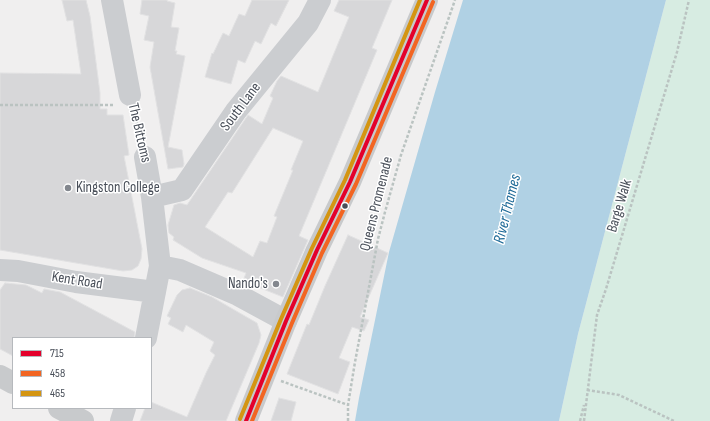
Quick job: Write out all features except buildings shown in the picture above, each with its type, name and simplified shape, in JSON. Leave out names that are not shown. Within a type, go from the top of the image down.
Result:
[{"type":"main road","points":[[246,421],[286,321],[320,244],[350,182],[427,0]]},
{"type":"main road","points":[[0,376],[12,382]]},
{"type":"main road","points":[[61,409],[82,421]]},
{"type":"street","name":"The Bittoms","points":[[112,0],[130,95]]},
{"type":"street","name":"South Lane","points":[[152,197],[182,190],[236,111],[308,23],[320,0]]},
{"type":"street","name":"The Bittoms","points":[[145,157],[152,197],[160,266],[146,337]]},
{"type":"street","points":[[160,266],[180,270],[238,295],[286,321]]},
{"type":"street","name":"Kent Road","points":[[0,270],[18,271],[76,282],[155,292]]},
{"type":"street","points":[[121,421],[125,409]]},
{"type":"path","name":"Queens Promenade","points":[[348,421],[348,405],[375,254],[385,212],[401,155],[455,0]]},
{"type":"path","name":"Barge Walk","points":[[584,421],[597,315],[677,52],[689,0]]},
{"type":"path","points":[[0,105],[113,105],[130,95]]},
{"type":"path","name":"The Bittoms","points":[[130,95],[145,157]]},
{"type":"path","points":[[276,380],[348,405]]},
{"type":"path","points":[[587,390],[618,395],[674,421]]},
{"type":"path","points":[[580,421],[586,395]]},
{"type":"green space","points":[[666,0],[710,0],[710,421],[559,421],[578,334]]},
{"type":"water","name":"River Thames","points":[[463,0],[666,0],[578,334],[559,421],[355,421],[389,252]]},
{"type":"transit line","name":"465","points":[[240,419],[312,248],[345,180],[420,0]]},
{"type":"transit line","name":"715","points":[[246,421],[286,321],[317,250],[350,182],[427,0]]},
{"type":"transit line","name":"458","points":[[252,421],[322,253],[356,184],[433,2]]},
{"type":"place","name":"Kingston College","points":[[68,188]]},
{"type":"place","name":"Nando's","points":[[276,284]]}]
